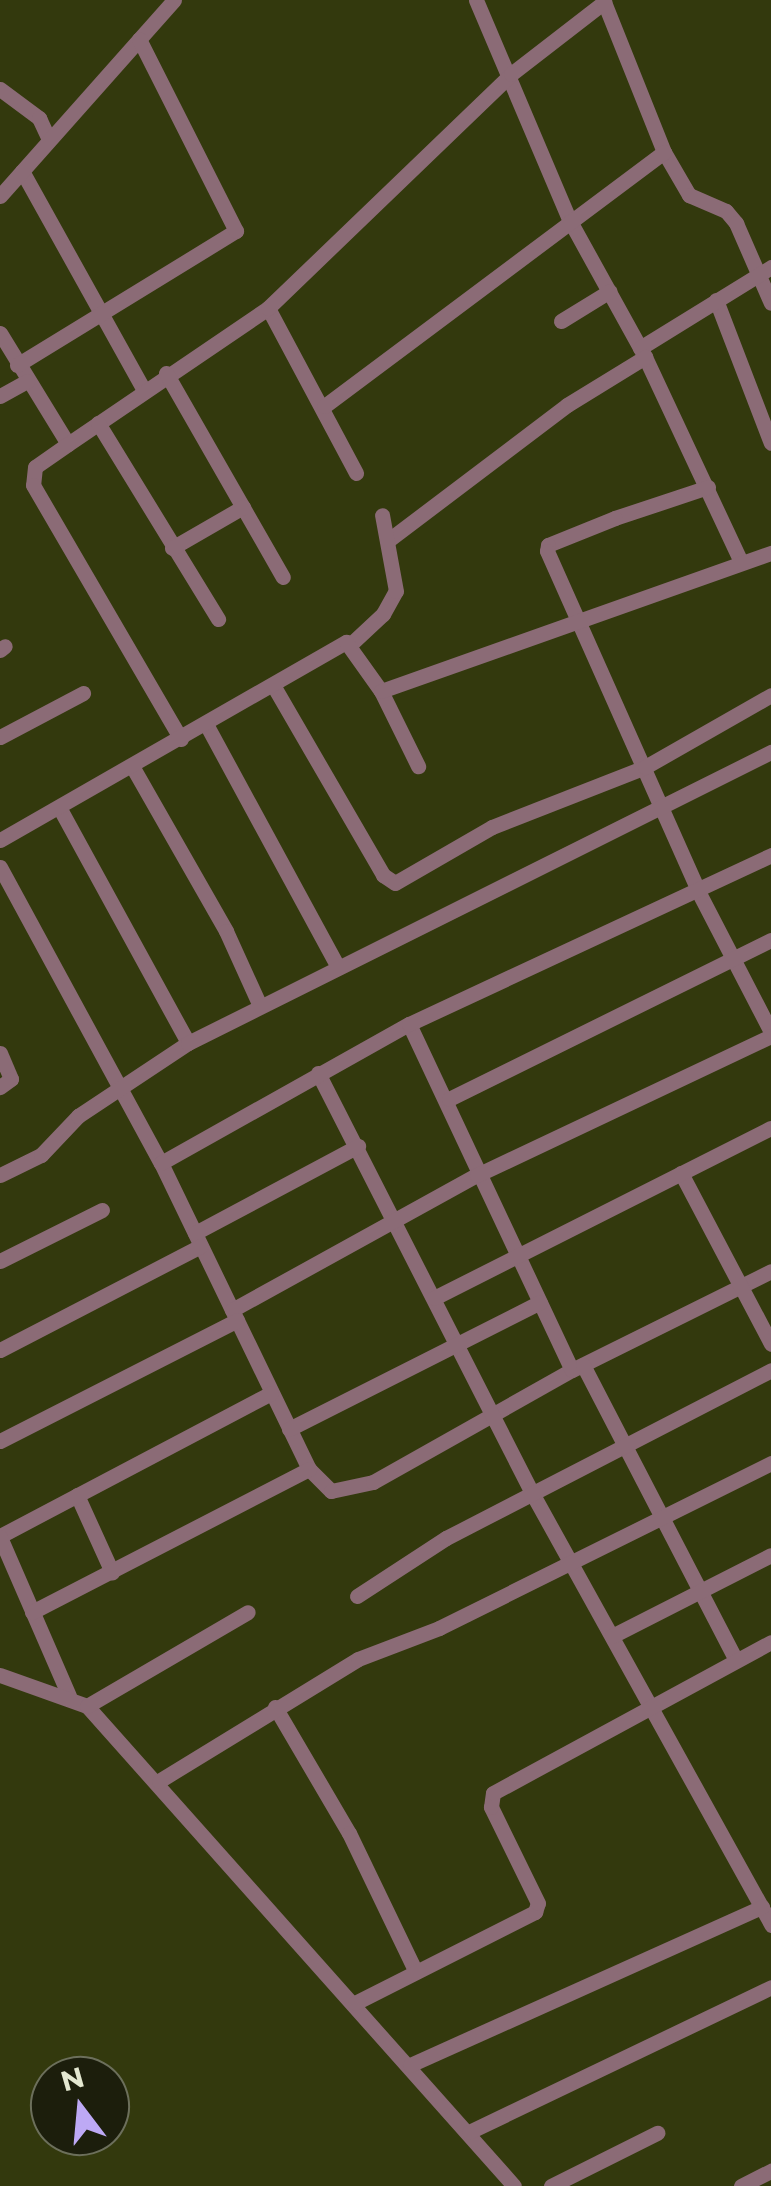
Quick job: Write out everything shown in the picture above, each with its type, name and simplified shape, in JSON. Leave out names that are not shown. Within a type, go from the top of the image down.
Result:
[{"type":"street","points":[[0,196],[174,0]]},
{"type":"street","points":[[476,0],[511,74],[570,222],[643,352],[741,562]]},
{"type":"street","points":[[181,739],[33,485],[35,467],[166,373],[268,308],[511,74],[604,1],[664,152],[688,196],[726,211],[736,223],[771,303]]},
{"type":"street","points":[[17,364],[236,232],[139,39]]},
{"type":"street","points":[[0,90],[39,118],[49,139]]},
{"type":"street","points":[[325,406],[664,152]]},
{"type":"street","points":[[22,171],[144,390]]},
{"type":"street","points":[[390,539],[567,405],[716,300],[771,267]]},
{"type":"street","points":[[561,320],[610,291]]},
{"type":"street","points":[[716,300],[771,443]]},
{"type":"street","points":[[268,308],[325,406],[356,474]]},
{"type":"street","points":[[0,333],[68,444]]},
{"type":"street","points":[[166,373],[283,577]]},
{"type":"street","points":[[0,396],[28,380]]},
{"type":"street","points":[[98,423],[218,618]]},
{"type":"street","points":[[0,1442],[235,1315],[478,1175],[771,1034],[699,892],[577,620],[548,544],[708,487]]},
{"type":"street","points":[[172,548],[243,507]]},
{"type":"street","points":[[0,840],[353,642],[383,614],[396,591],[390,539],[382,515]]},
{"type":"street","points":[[381,691],[771,553]]},
{"type":"street","points":[[353,642],[418,766]]},
{"type":"street","points":[[273,684],[382,875],[395,883],[492,828],[646,767],[771,694]]},
{"type":"street","points":[[0,736],[82,693]]},
{"type":"street","points":[[206,724],[338,967]]},
{"type":"street","points":[[0,1175],[41,1155],[62,1129],[188,1044],[665,809],[771,752]]},
{"type":"street","points":[[132,766],[226,931],[260,1006]]},
{"type":"street","points":[[58,807],[188,1044]]},
{"type":"street","points":[[161,1162],[409,1024],[572,943],[699,892],[771,855]]},
{"type":"street","points":[[0,867],[161,1162],[309,1470],[331,1491],[346,1491],[577,1368],[771,1271]]},
{"type":"street","points":[[449,1099],[771,940]]},
{"type":"street","points":[[409,1024],[449,1099],[478,1175],[540,1302],[624,1446],[736,1660]]},
{"type":"street","points":[[0,1052],[10,1079],[0,1087]]},
{"type":"street","points":[[318,1073],[532,1493],[652,1704],[771,1926]]},
{"type":"street","points":[[434,1298],[519,1259],[771,1128]]},
{"type":"street","points":[[0,1350],[358,1146]]},
{"type":"street","points":[[681,1173],[771,1344]]},
{"type":"street","points":[[0,1261],[102,1210]]},
{"type":"street","points":[[289,1429],[456,1341],[540,1302]]},
{"type":"street","points":[[357,1596],[532,1493],[771,1370]]},
{"type":"street","points":[[69,1696],[0,1537],[271,1393]]},
{"type":"street","points":[[159,1781],[358,1659],[439,1628],[568,1560],[771,1462]]},
{"type":"street","points":[[32,1612],[309,1470]]},
{"type":"street","points":[[77,1495],[112,1572]]},
{"type":"street","points":[[612,1636],[771,1555]]},
{"type":"street","points":[[88,1706],[248,1612]]},
{"type":"street","points":[[356,2003],[535,1912],[538,1903],[491,1807],[492,1793],[771,1642]]},
{"type":"street","points":[[0,1675],[69,1696],[88,1706],[159,1781],[514,2186]]},
{"type":"street","points":[[274,1707],[349,1834],[416,1972]]},
{"type":"street","points":[[410,2065],[762,1907]]},
{"type":"street","points":[[469,2132],[771,1987]]},
{"type":"street","points":[[550,2186],[658,2134]]},
{"type":"street","points":[[741,2186],[771,2171]]}]
